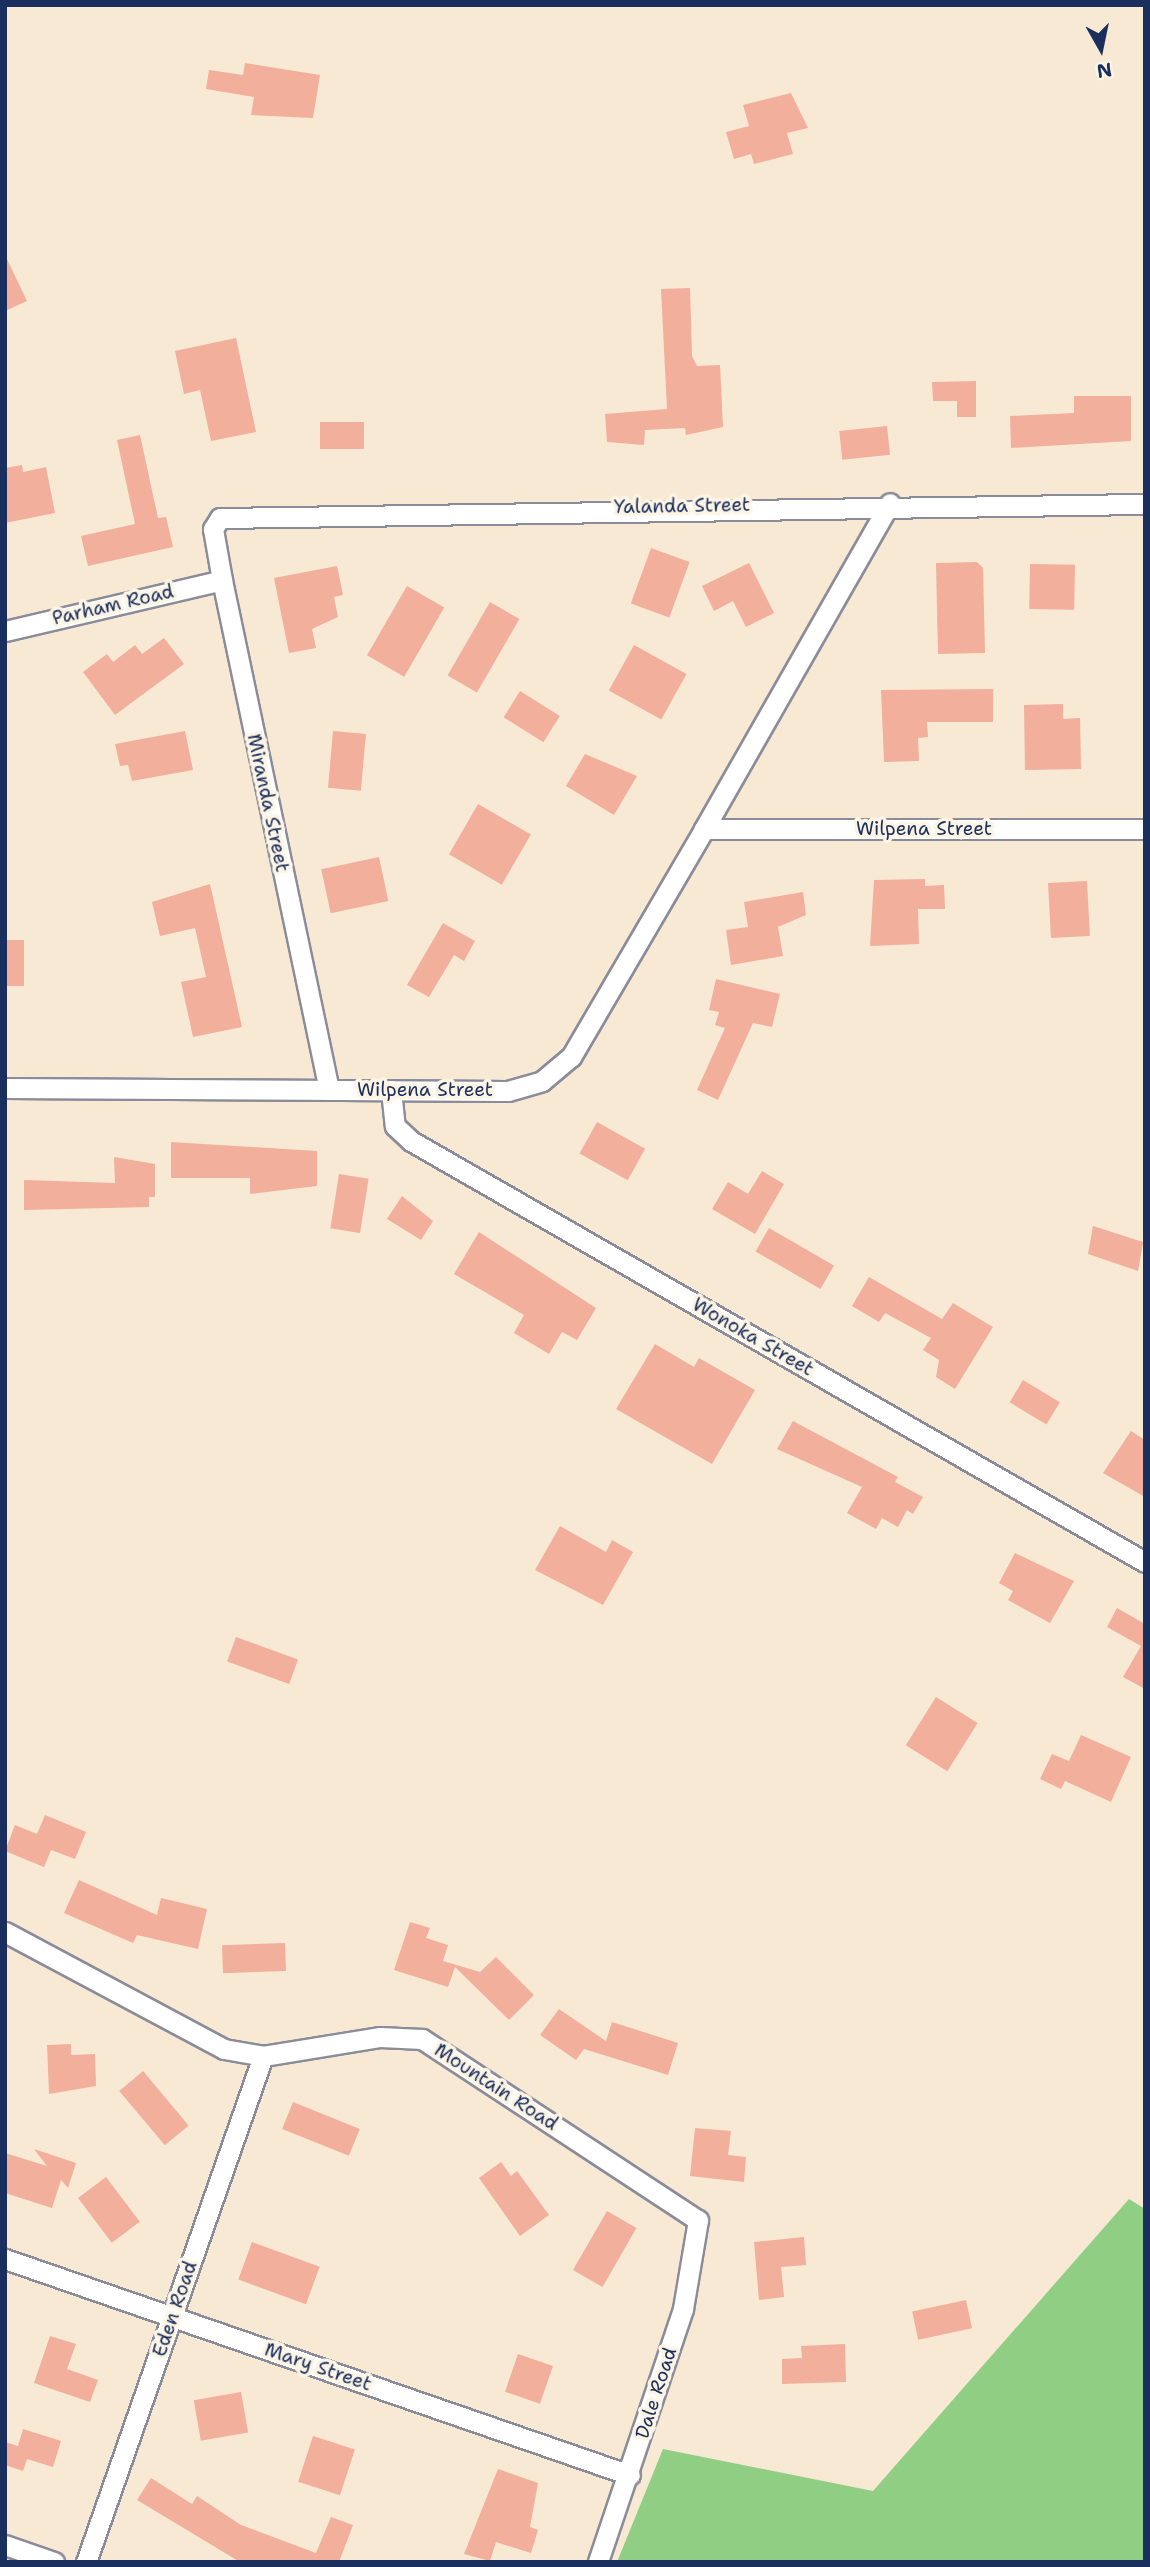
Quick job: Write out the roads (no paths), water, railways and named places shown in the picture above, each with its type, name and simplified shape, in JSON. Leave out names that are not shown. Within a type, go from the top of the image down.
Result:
[{"type":"street","name":"Yalanda Street","points":[[220,518],[890,503],[1145,505]]},
{"type":"street","name":"Wilpena Street","points":[[5,1088],[508,1091],[542,1082],[571,1057],[890,503]]},
{"type":"street","name":"Miranda Street","points":[[220,518],[213,529],[222,580],[329,1090]]},
{"type":"street","name":"Parham Road","points":[[5,631],[222,580]]},
{"type":"street","name":"Wilpena Street","points":[[704,829],[1145,829]]},
{"type":"street","name":"Wonoka Street","points":[[391,1090],[396,1126],[411,1141],[1145,1562]]},
{"type":"street","name":"Mountain Road","points":[[5,1932],[224,2049],[263,2056],[380,2037],[422,2039],[698,2220]]},
{"type":"street","name":"Eden Road","points":[[86,2562],[263,2056]]},
{"type":"street","name":"Dale Road","points":[[598,2562],[630,2474],[682,2309],[698,2220]]},
{"type":"street","name":"Mary Street","points":[[5,2259],[630,2474]]},
{"type":"street","points":[[5,2544],[54,2562]]}]
